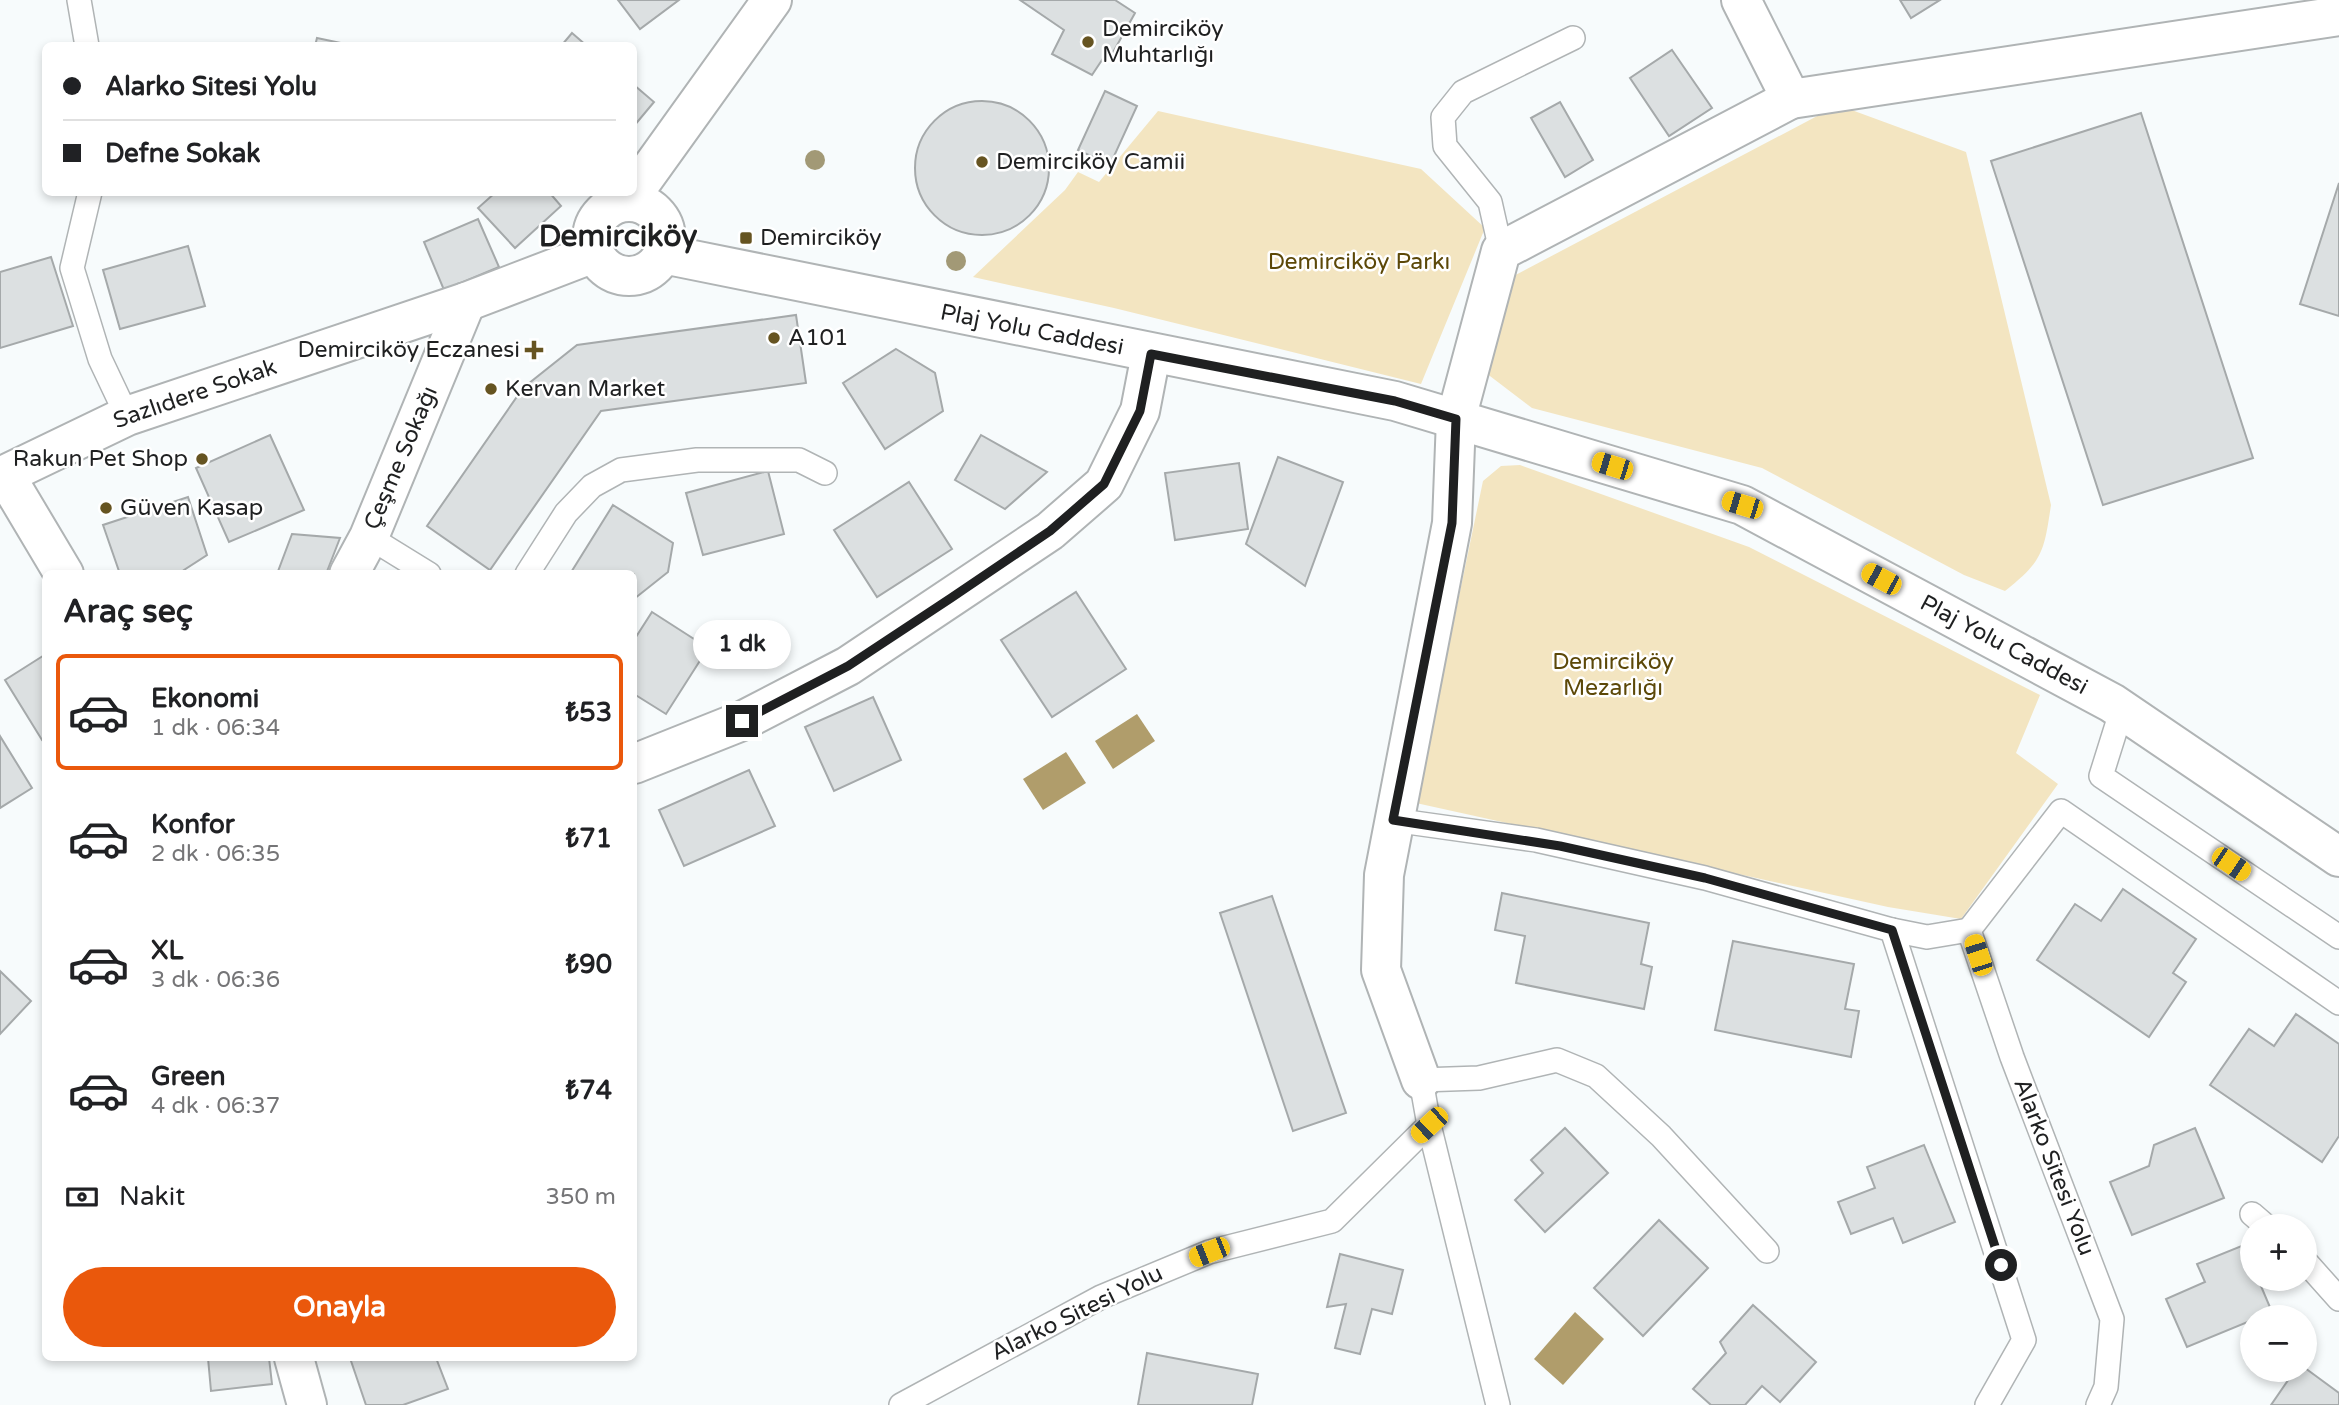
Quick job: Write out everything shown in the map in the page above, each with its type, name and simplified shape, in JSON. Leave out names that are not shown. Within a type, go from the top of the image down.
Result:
[{"type":"street","points":[[637,188],[772,0]]},
{"type":"street","points":[[1741,0],[1791,99]]},
{"type":"street","points":[[1421,1080],[1381,970],[1384,875],[1452,523],[1456,419],[1501,251],[1791,99],[2339,16]]},
{"type":"street","points":[[627,202],[631,196]]},
{"type":"street","points":[[627,202],[639,204],[659,218],[665,230],[663,254],[656,265],[634,277],[609,271],[594,253],[592,230],[597,219],[615,204],[627,202]]},
{"type":"street","name":"Sazlıdere Sokak","points":[[2,476],[127,415],[467,302],[594,253]]},
{"type":"street","name":"Plaj Yolu Caddesi","points":[[663,254],[1395,401],[1742,505],[2122,709],[2339,857]]},
{"type":"street","name":"Çeşme Sokağı","points":[[351,570],[369,537],[467,302]]},
{"type":"street","points":[[637,763],[742,721],[848,666],[1050,531],[1104,484],[1140,411],[1151,354]]},
{"type":"street","points":[[2,476],[61,570]]},
{"type":"street","points":[[295,1361],[307,1405]]},
{"type":"lane","points":[[79,0],[86,42]]},
{"type":"lane","points":[[1501,251],[1490,202],[1445,146],[1443,117],[1463,92],[1573,38]]},
{"type":"lane","points":[[89,196],[72,268],[100,359],[127,415]]},
{"type":"lane","points":[[530,570],[566,513],[592,486],[621,470],[697,460],[799,460],[825,473]]},
{"type":"lane","points":[[369,537],[423,570]]},
{"type":"lane","points":[[2122,709],[2101,776],[2339,937]]},
{"type":"lane","points":[[1393,820],[1549,843],[1705,878],[1892,930],[1927,937],[1969,930],[2061,811],[2339,1003]]},
{"type":"lane","points":[[1892,930],[2024,1340],[1987,1405]]},
{"type":"lane","name":"Alarko Sitesi Yolu","points":[[1969,930],[2011,1057],[2112,1320],[2106,1387],[2098,1405]]},
{"type":"lane","points":[[1498,1405],[1429,1125],[1421,1080],[1479,1078],[1557,1060],[1596,1076],[1661,1136],[1767,1251]]},
{"type":"lane","name":"Alarko Sitesi Yolu","points":[[901,1405],[1101,1297],[1209,1252],[1332,1221],[1429,1125]]},
{"type":"lane","points":[[2317,1274],[2339,1299]]},
{"type":"green space","points":[[1838,105],[1966,152],[2051,505],[2040,554],[2027,572],[2005,591],[1964,575],[1762,468],[1532,408],[1486,373],[1506,280]]},
{"type":"green space","name":"Demirciköy Parkı","points":[[1158,111],[1421,169],[1485,228],[1421,384],[1114,308],[973,277],[1065,190],[1078,172],[1099,182]]},
{"type":"green space","name":"Demirciköy Mezarlığı","points":[[1520,465],[1749,547],[2040,695],[2016,753],[2058,784],[1961,919],[1888,907],[1416,803],[1483,481],[1501,466]]},
{"type":"shaded area","points":[[1137,714],[1155,741],[1113,769],[1095,741]]},
{"type":"shaded area","points":[[1066,752],[1086,783],[1043,810],[1023,779]]},
{"type":"shaded area","points":[[1575,1312],[1604,1339],[1563,1385],[1534,1359]]},
{"type":"building","points":[[618,0],[679,0],[640,29]]},
{"type":"building","name":"Demirciköy Muhtarlığı","points":[[1020,0],[1115,0],[1135,13],[1111,56],[1106,54],[1092,75],[1052,54],[1064,30]]},
{"type":"building","points":[[1900,0],[1940,0],[1911,18]]},
{"type":"building","points":[[572,33],[582,42],[564,42]]},
{"type":"building","points":[[317,38],[336,42],[316,42]]},
{"type":"building","points":[[1672,50],[1712,108],[1669,136],[1630,78]]},
{"type":"building","points":[[637,88],[654,102],[637,122]]},
{"type":"building","points":[[1105,91],[1137,106],[1110,165],[1078,150]]},
{"type":"building","name":"Demirciköy Camii","points":[[982,101],[1008,106],[1029,121],[1044,142],[1049,168],[1044,194],[1029,215],[1008,230],[982,235],[956,230],[935,215],[920,194],[915,168],[920,142],[935,121],[956,106]]},
{"type":"building","points":[[1560,102],[1593,160],[1565,177],[1531,118]]},
{"type":"building","points":[[2141,113],[2253,458],[2103,505],[1991,161]]},
{"type":"building","points":[[2339,183],[2339,316],[2300,304]]},
{"type":"building","points":[[492,196],[552,196],[561,206],[515,248],[478,208]]},
{"type":"building","points":[[478,219],[499,267],[444,290],[424,242]]},
{"type":"building","points":[[188,246],[205,306],[120,329],[103,270]]},
{"type":"building","points":[[51,257],[73,326],[0,348],[0,272]]},
{"type":"building","points":[[796,315],[806,383],[601,411],[490,570],[427,526],[523,388],[577,345]]},
{"type":"building","points":[[896,349],[935,373],[943,411],[885,449],[843,383]]},
{"type":"building","points":[[270,435],[304,510],[229,542],[196,468]]},
{"type":"building","points":[[981,435],[1047,472],[1005,509],[955,480]]},
{"type":"building","points":[[1278,457],[1343,482],[1305,586],[1246,544]]},
{"type":"building","points":[[1239,463],[1248,529],[1175,540],[1165,473]]},
{"type":"building","points":[[768,471],[784,534],[703,555],[686,493]]},
{"type":"building","points":[[909,482],[952,549],[877,597],[834,530]]},
{"type":"building","points":[[188,497],[207,555],[184,570],[119,570],[103,525]]},
{"type":"building","points":[[613,505],[673,543],[668,572],[637,597],[637,570],[572,570]]},
{"type":"building","points":[[292,534],[340,538],[328,570],[278,570]]},
{"type":"building","points":[[1076,592],[1126,669],[1052,717],[1001,640]]},
{"type":"building","points":[[652,612],[708,648],[666,714],[637,696],[637,635]]},
{"type":"building","points":[[42,657],[42,740],[5,680]]},
{"type":"building","points":[[873,697],[901,760],[834,791],[805,727]]},
{"type":"building","points":[[0,736],[32,788],[0,808]]},
{"type":"building","points":[[749,770],[775,826],[684,866],[659,810]]},
{"type":"building","points":[[2123,889],[2196,939],[2173,973],[2186,982],[2149,1037],[2037,960],[2075,904],[2101,921]]},
{"type":"building","points":[[1502,893],[1649,923],[1641,964],[1652,967],[1644,1009],[1516,983],[1525,936],[1495,930]]},
{"type":"building","points":[[1272,896],[1346,1113],[1293,1131],[1220,913]]},
{"type":"building","points":[[1733,941],[1854,964],[1845,1009],[1859,1011],[1851,1057],[1715,1030]]},
{"type":"building","points":[[0,971],[31,1001],[0,1034]]},
{"type":"building","points":[[2296,1014],[2339,1044],[2339,1136],[2322,1162],[2210,1085],[2249,1029],[2274,1046]]},
{"type":"building","points":[[1565,1128],[1608,1173],[1545,1232],[1515,1200],[1543,1173],[1531,1160]]},
{"type":"building","points":[[2195,1128],[2224,1198],[2132,1235],[2110,1182],[2149,1166],[2154,1145]]},
{"type":"building","points":[[1924,1145],[1955,1222],[1903,1243],[1893,1218],[1851,1234],[1838,1202],[1875,1188],[1867,1167]]},
{"type":"building","points":[[1659,1220],[1708,1268],[1643,1336],[1594,1288]]},
{"type":"building","points":[[2240,1247],[2240,1291],[2263,1291],[2269,1305],[2240,1305],[2240,1325],[2187,1347],[2166,1299],[2205,1282],[2197,1264]]},
{"type":"building","points":[[1340,1254],[1403,1270],[1392,1314],[1372,1309],[1360,1354],[1335,1348],[1346,1304],[1327,1307]]},
{"type":"building","points":[[1753,1305],[1816,1362],[1780,1402],[1762,1386],[1745,1405],[1711,1405],[1693,1389],[1726,1353],[1720,1342]]},
{"type":"building","points":[[1147,1353],[1258,1374],[1252,1405],[1138,1405]]},
{"type":"building","points":[[208,1361],[269,1361],[272,1384],[211,1391]]},
{"type":"building","points":[[351,1361],[437,1361],[448,1389],[403,1405],[366,1405]]},
{"type":"building","points":[[2317,1377],[2339,1393],[2339,1405],[2271,1405],[2287,1382],[2317,1382]]},
{"type":"place","name":"Demirciköy Muhtarlığı","points":[[1088,42]]},
{"type":"place","name":"Demirciköy Camii","points":[[982,162]]},
{"type":"place","name":"Demirciköy","points":[[746,238]]},
{"type":"place","name":"A101","points":[[774,338]]},
{"type":"place","name":"Demirciköy Eczanesi","points":[[534,350]]},
{"type":"place","name":"Kervan Market","points":[[491,389]]},
{"type":"place","name":"Rakun Pet Shop","points":[[202,459]]},
{"type":"place","name":"Güven Kasap","points":[[106,508]]},
{"type":"district","name":"Demirciköy","points":[[618,236]]},
{"type":"route","points":[[742,721],[848,666],[1050,531],[1104,484],[1140,411],[1151,354],[1395,401],[1456,419],[1452,523],[1393,820],[1560,846],[1705,878],[1892,930],[2001,1265]]}]
